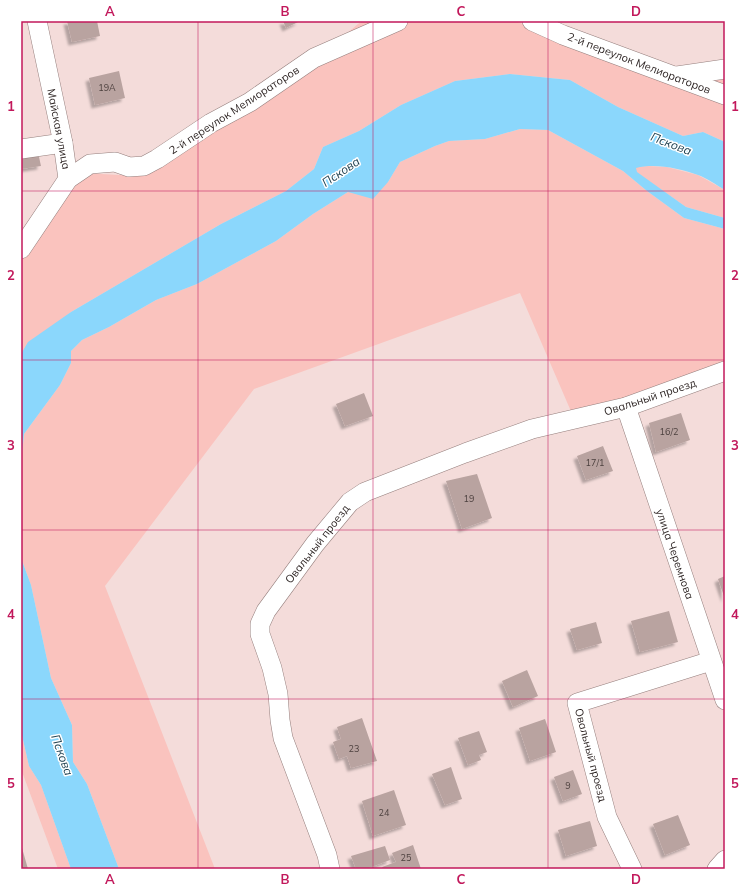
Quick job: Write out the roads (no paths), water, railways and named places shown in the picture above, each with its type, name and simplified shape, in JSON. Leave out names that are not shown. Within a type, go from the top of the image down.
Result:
[{"type":"street","name":"Майская улица","points":[[21,249],[68,178],[63,143],[37,21]]},
{"type":"street","name":"2-й переулок Мелиораторов","points":[[68,178],[90,164],[116,162],[129,167],[144,166],[158,159],[211,123],[250,102],[314,58],[398,21]]},
{"type":"street","name":"2-й переулок Мелиораторов","points":[[532,21],[563,35],[725,95]]},
{"type":"street","points":[[674,76],[725,69]]},
{"type":"street","points":[[21,149],[63,143]]},
{"type":"street","name":"Овальный проезд","points":[[330,869],[283,738],[278,694],[272,668],[260,634],[260,624],[266,611],[315,544],[350,502],[365,492],[532,429],[626,407],[725,371]]},
{"type":"street","name":"улица Черемнова","points":[[626,407],[725,700]]},
{"type":"street","name":"Овальный проезд","points":[[632,869],[607,817],[577,703],[711,661]]},
{"type":"street","points":[[717,869],[725,860]]},
{"type":"water","name":"Пскова","points":[[510,74],[570,80],[618,107],[683,136],[703,132],[725,142],[725,190],[701,176],[683,170],[659,166],[636,168],[637,172],[686,207],[725,218],[725,229],[684,218],[623,171],[548,130],[520,129],[485,139],[449,141],[400,162],[388,182],[373,199],[348,192],[313,214],[276,241],[197,284],[156,300],[109,327],[82,340],[71,351],[71,363],[60,385],[24,434],[21,463],[21,354],[28,342],[71,312],[221,224],[286,191],[314,169],[323,147],[359,131],[401,105],[455,81]]},
{"type":"water","name":"Пскова","points":[[21,558],[31,585],[51,678],[72,725],[73,762],[87,784],[119,869],[71,869],[41,785],[29,766],[21,731]]}]
